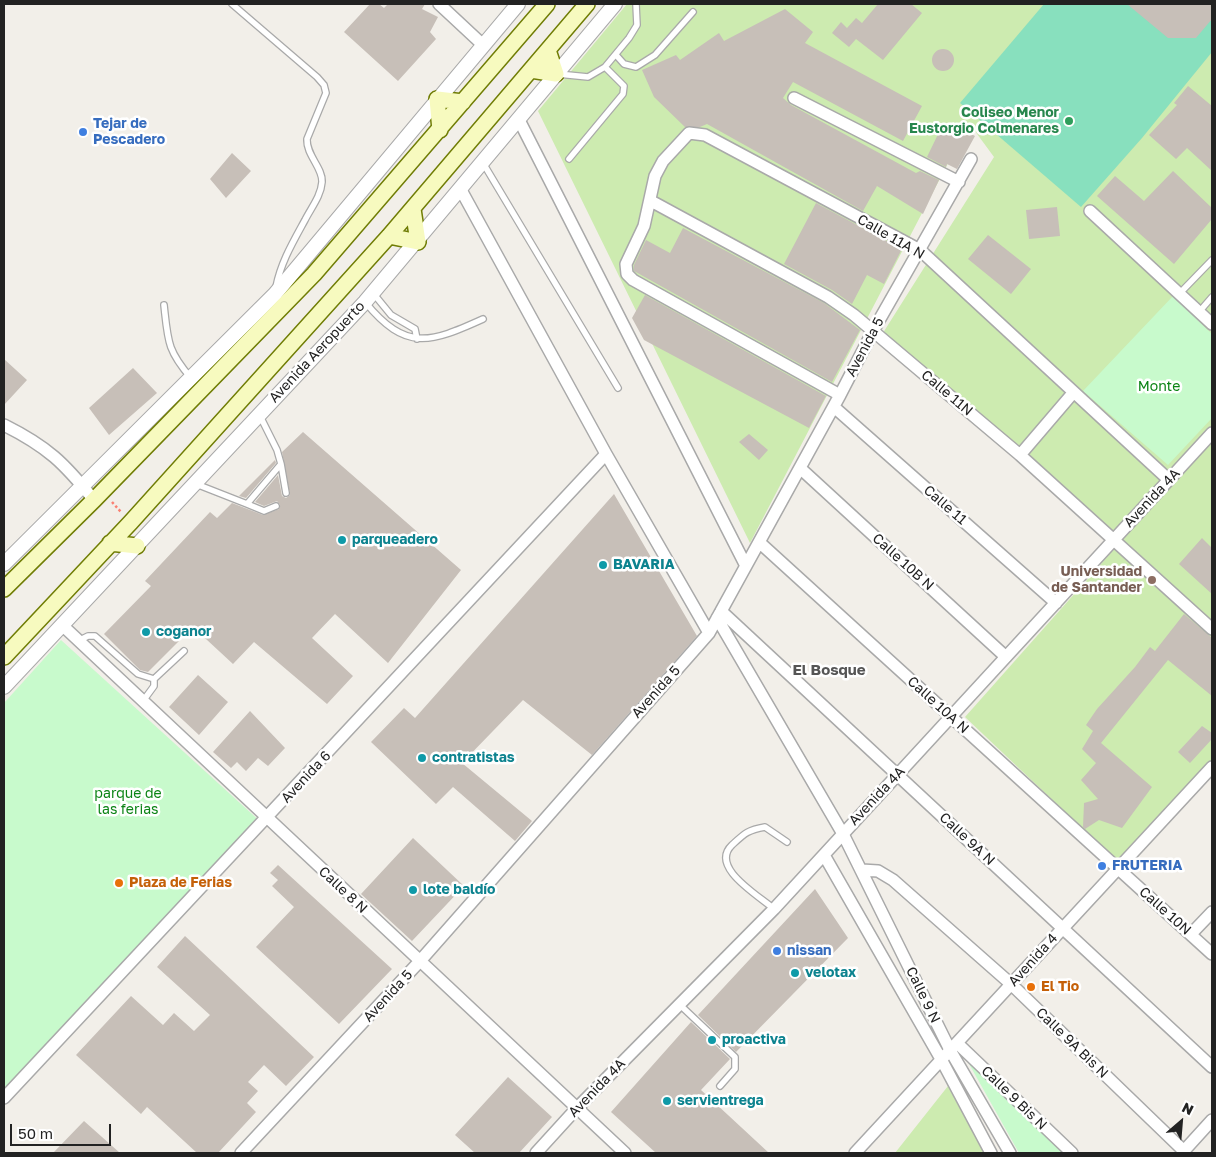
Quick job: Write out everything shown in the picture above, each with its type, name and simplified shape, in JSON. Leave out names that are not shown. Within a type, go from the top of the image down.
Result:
[{"type":"main road","points":[[4,589],[101,499],[314,274],[547,4]]},
{"type":"main road","name":"Avenida Aeropuerto","points":[[4,658],[389,236],[587,4]]},
{"type":"main road","points":[[531,70],[556,74],[548,50]]},
{"type":"main road","points":[[440,130],[437,99],[463,102]]},
{"type":"main road","points":[[389,236],[418,242],[413,209]]},
{"type":"main road","points":[[110,543],[136,546]]},
{"type":"street","points":[[439,4],[483,44]]},
{"type":"street","points":[[4,564],[275,294],[518,4]]},
{"type":"street","name":"Avenida Aeropuerto","points":[[4,687],[369,297],[418,242],[615,4]]},
{"type":"street","points":[[794,98],[959,182]]},
{"type":"street","points":[[519,120],[746,566]]},
{"type":"street","name":"Calle 11A N","points":[[840,395],[633,280],[627,274],[626,264],[644,226],[655,176],[663,161],[689,133],[698,132],[920,250],[1169,480]]},
{"type":"street","name":"Avenida 5","points":[[240,1153],[420,961],[709,633],[834,407],[873,331],[971,159]]},
{"type":"street","points":[[461,190],[606,454],[709,633]]},
{"type":"street","name":"Calle 11N","points":[[651,201],[828,296],[873,331],[1020,454],[1212,629]]},
{"type":"street","points":[[1090,211],[1212,324]]},
{"type":"street","points":[[1020,454],[1073,393]]},
{"type":"street","name":"Calle 11","points":[[834,407],[1056,603]]},
{"type":"street","points":[[4,425],[42,446],[58,458],[83,486],[101,499]]},
{"type":"street","name":"Avenida 4A","points":[[536,1153],[577,1108],[774,909],[1212,433]]},
{"type":"street","name":"Avenida 6","points":[[4,1098],[606,454]]},
{"type":"street","name":"Calle 10B N","points":[[800,468],[1006,657]]},
{"type":"street","name":"Calle 10A N","points":[[759,542],[1118,868]]},
{"type":"street","name":"Calle 9A N","points":[[719,614],[897,775],[1212,1067]]},
{"type":"street","name":"Calle 9 N","points":[[719,614],[843,834],[1010,1153]]},
{"type":"street","name":"Calle 8 N","points":[[62,625],[625,1153]]},
{"type":"street","name":"Avenida 4","points":[[855,1153],[1212,766]]},
{"type":"street","name":"Calle 9 N","points":[[824,855],[941,1059],[991,1153]]},
{"type":"street","name":"Calle 10N","points":[[1118,868],[1212,954]]},
{"type":"street","name":"Calle 9A Bis N","points":[[862,870],[878,871],[885,874],[1011,984],[1183,1152]]},
{"type":"street","points":[[1191,934],[1212,912]]},
{"type":"street","name":"Calle 9 Bis N","points":[[954,1046],[1072,1153]]},
{"type":"street","points":[[1183,1152],[1212,1120]]},
{"type":"lane","points":[[232,4],[317,78],[324,85],[326,93],[306,140],[306,147],[322,180],[320,192],[280,270],[275,294]]},
{"type":"lane","points":[[556,74],[573,78],[588,77],[605,67],[616,55],[636,25],[636,4]]},
{"type":"lane","points":[[616,55],[624,64],[636,67],[655,54],[693,12]]},
{"type":"lane","points":[[569,159],[623,94],[624,86],[605,67]]},
{"type":"lane","points":[[483,163],[618,388]]},
{"type":"lane","points":[[1180,294],[1212,260]]},
{"type":"lane","points":[[369,297],[391,315],[415,329],[417,340]]},
{"type":"lane","points":[[369,297],[384,323],[417,340],[443,337],[483,319]]},
{"type":"lane","points":[[1199,312],[1212,297]]},
{"type":"lane","points":[[164,305],[168,342],[172,352],[191,378]]},
{"type":"lane","points":[[259,414],[277,450],[286,493]]},
{"type":"lane","points":[[248,504],[281,464]]},
{"type":"lane","points":[[194,483],[264,511],[276,506]]},
{"type":"lane","points":[[78,641],[88,636],[95,636],[138,674],[154,679]]},
{"type":"lane","points":[[144,700],[154,686],[154,679],[184,651]]},
{"type":"lane","points":[[774,909],[728,871],[725,858],[727,850],[747,830],[765,827],[787,842]]},
{"type":"lane","points":[[679,1004],[735,1057],[735,1069],[720,1086]]},
{"type":"path","points":[[101,499],[127,518]]},
{"type":"green space","points":[[627,4],[1212,4],[1212,770],[1123,867],[965,717],[1116,547],[881,336],[994,157],[969,123],[750,543],[538,111]]},
{"type":"green space","name":"Coliseo Menor Eustorgio Colmenares","points":[[1044,4],[1212,4],[1212,52],[1142,138],[1081,207],[960,103]]},
{"type":"green space","name":"Monte","points":[[1173,296],[1212,334],[1212,418],[1168,465],[1083,391]]},
{"type":"green space","name":"parque de las ferias","points":[[61,640],[263,824],[4,1106],[4,703]]},
{"type":"green space","points":[[963,1042],[1078,1153],[1019,1153],[959,1046]]},
{"type":"green space","points":[[948,1086],[984,1153],[895,1153]]},
{"type":"building","points":[[370,4],[379,4],[384,8],[388,4],[425,4],[422,9],[438,17],[430,32],[436,39],[398,81],[344,32]]},
{"type":"building","points":[[878,4],[911,4],[922,13],[883,60],[856,39],[849,47],[832,33],[841,22],[847,28],[856,18],[862,23]]},
{"type":"building","points":[[1127,4],[1212,4],[1212,19],[1196,38],[1168,38]]},
{"type":"building","points":[[785,9],[813,32],[805,43],[922,106],[903,141],[793,82],[783,98],[791,105],[916,173],[920,171],[939,180],[923,214],[877,186],[863,211],[707,124],[700,127],[685,127],[654,97],[642,70],[676,55],[680,60],[719,33],[724,41]]},
{"type":"building","points":[[943,49],[953,56],[954,60],[947,70],[943,71],[933,64],[932,60],[939,50]]},
{"type":"building","points":[[1188,86],[1212,106],[1212,171],[1187,148],[1176,159],[1149,135],[1177,105],[1174,103]]},
{"type":"building","points":[[951,123],[975,136],[957,169],[947,164],[946,167],[927,157],[942,126],[948,129]]},
{"type":"building","points":[[232,153],[251,171],[226,198],[210,179]]},
{"type":"building","points":[[1173,171],[1212,208],[1212,219],[1174,264],[1097,196],[1115,176],[1144,201]]},
{"type":"building","points":[[816,203],[902,249],[884,284],[867,275],[852,304],[832,290],[784,264]]},
{"type":"building","points":[[1057,207],[1060,236],[1029,239],[1026,210]]},
{"type":"building","points":[[683,228],[824,303],[860,330],[832,382],[634,271],[634,265],[646,240],[670,253]]},
{"type":"building","points":[[988,235],[1031,269],[1011,294],[968,259]]},
{"type":"building","points":[[645,295],[826,396],[809,428],[644,340],[632,318]]},
{"type":"building","points":[[4,359],[27,380],[4,405]]},
{"type":"building","points":[[133,368],[157,393],[109,435],[89,408]]},
{"type":"building","points":[[303,432],[461,570],[388,663],[335,614],[312,638],[353,676],[327,704],[254,642],[233,664],[193,627],[148,672],[140,670],[104,634],[151,586],[145,581],[210,512],[217,518],[232,503],[263,515],[279,509],[280,505],[277,501],[264,506],[255,502],[278,475],[282,496],[286,498],[290,495],[282,452]]},
{"type":"building","points":[[749,434],[768,450],[759,460],[739,442]]},
{"type":"building","points":[[275,460],[276,463],[246,498],[239,496]]},
{"type":"building","name":"BAVARIA","points":[[614,494],[697,636],[592,755],[523,700],[462,763],[532,821],[515,841],[453,787],[436,804],[371,742],[404,708],[415,718]]},
{"type":"building","points":[[1202,538],[1212,548],[1212,594],[1179,564]]},
{"type":"building","points":[[1184,614],[1212,638],[1212,696],[1168,660],[1101,743],[1152,787],[1122,828],[1099,820],[1085,829],[1083,827],[1084,803],[1098,799],[1081,780],[1096,763],[1082,749],[1093,731],[1086,725],[1097,709],[1135,667],[1150,647],[1155,651]]},
{"type":"building","points":[[198,675],[228,702],[199,735],[169,707]]},
{"type":"building","points":[[250,711],[285,748],[268,766],[258,758],[246,771],[237,762],[231,768],[213,752]]},
{"type":"building","points":[[1202,726],[1212,733],[1212,739],[1190,763],[1178,752]]},
{"type":"building","name":"lote baldío","points":[[413,838],[464,886],[412,941],[361,894]]},
{"type":"building","points":[[278,865],[392,969],[339,1024],[256,947],[294,907],[272,886],[278,880],[270,873]]},
{"type":"building","points":[[815,889],[848,938],[736,1052],[698,1015]]},
{"type":"building","points":[[185,936],[314,1057],[286,1086],[264,1065],[248,1082],[258,1091],[247,1103],[256,1112],[218,1153],[197,1153],[147,1107],[141,1114],[76,1055],[131,996],[163,1025],[174,1013],[194,1031],[210,1015],[157,967]]},
{"type":"building","name":"servientrega","points":[[691,1022],[730,1059],[701,1090],[769,1153],[656,1153],[611,1112]]},
{"type":"building","points":[[508,1077],[552,1117],[519,1153],[475,1153],[455,1135]]},
{"type":"building","points":[[84,1121],[120,1153],[53,1153]]},
{"type":"place","name":"Coliseo Menor Eustorgio Colmenares","points":[[1069,121]]},
{"type":"place","name":"Tejar de Pescadero","points":[[83,132]]},
{"type":"place","name":"parqueadero","points":[[342,540]]},
{"type":"place","name":"BAVARIA","points":[[603,565]]},
{"type":"place","name":"Universidad de Santander","points":[[1152,580]]},
{"type":"place","name":"coganor","points":[[146,632]]},
{"type":"place","name":"contratistas","points":[[422,758]]},
{"type":"place","name":"FRUTERIA","points":[[1102,866]]},
{"type":"place","name":"Plaza de Ferias","points":[[119,883]]},
{"type":"place","name":"lote baldío","points":[[413,890]]},
{"type":"place","name":"nissan","points":[[777,951]]},
{"type":"place","name":"velotax","points":[[795,973]]},
{"type":"place","name":"El Tio","points":[[1031,987]]},
{"type":"place","name":"proactiva","points":[[712,1040]]},
{"type":"place","name":"servientrega","points":[[667,1101]]},
{"type":"district","name":"El Bosque","points":[[829,670]]}]
